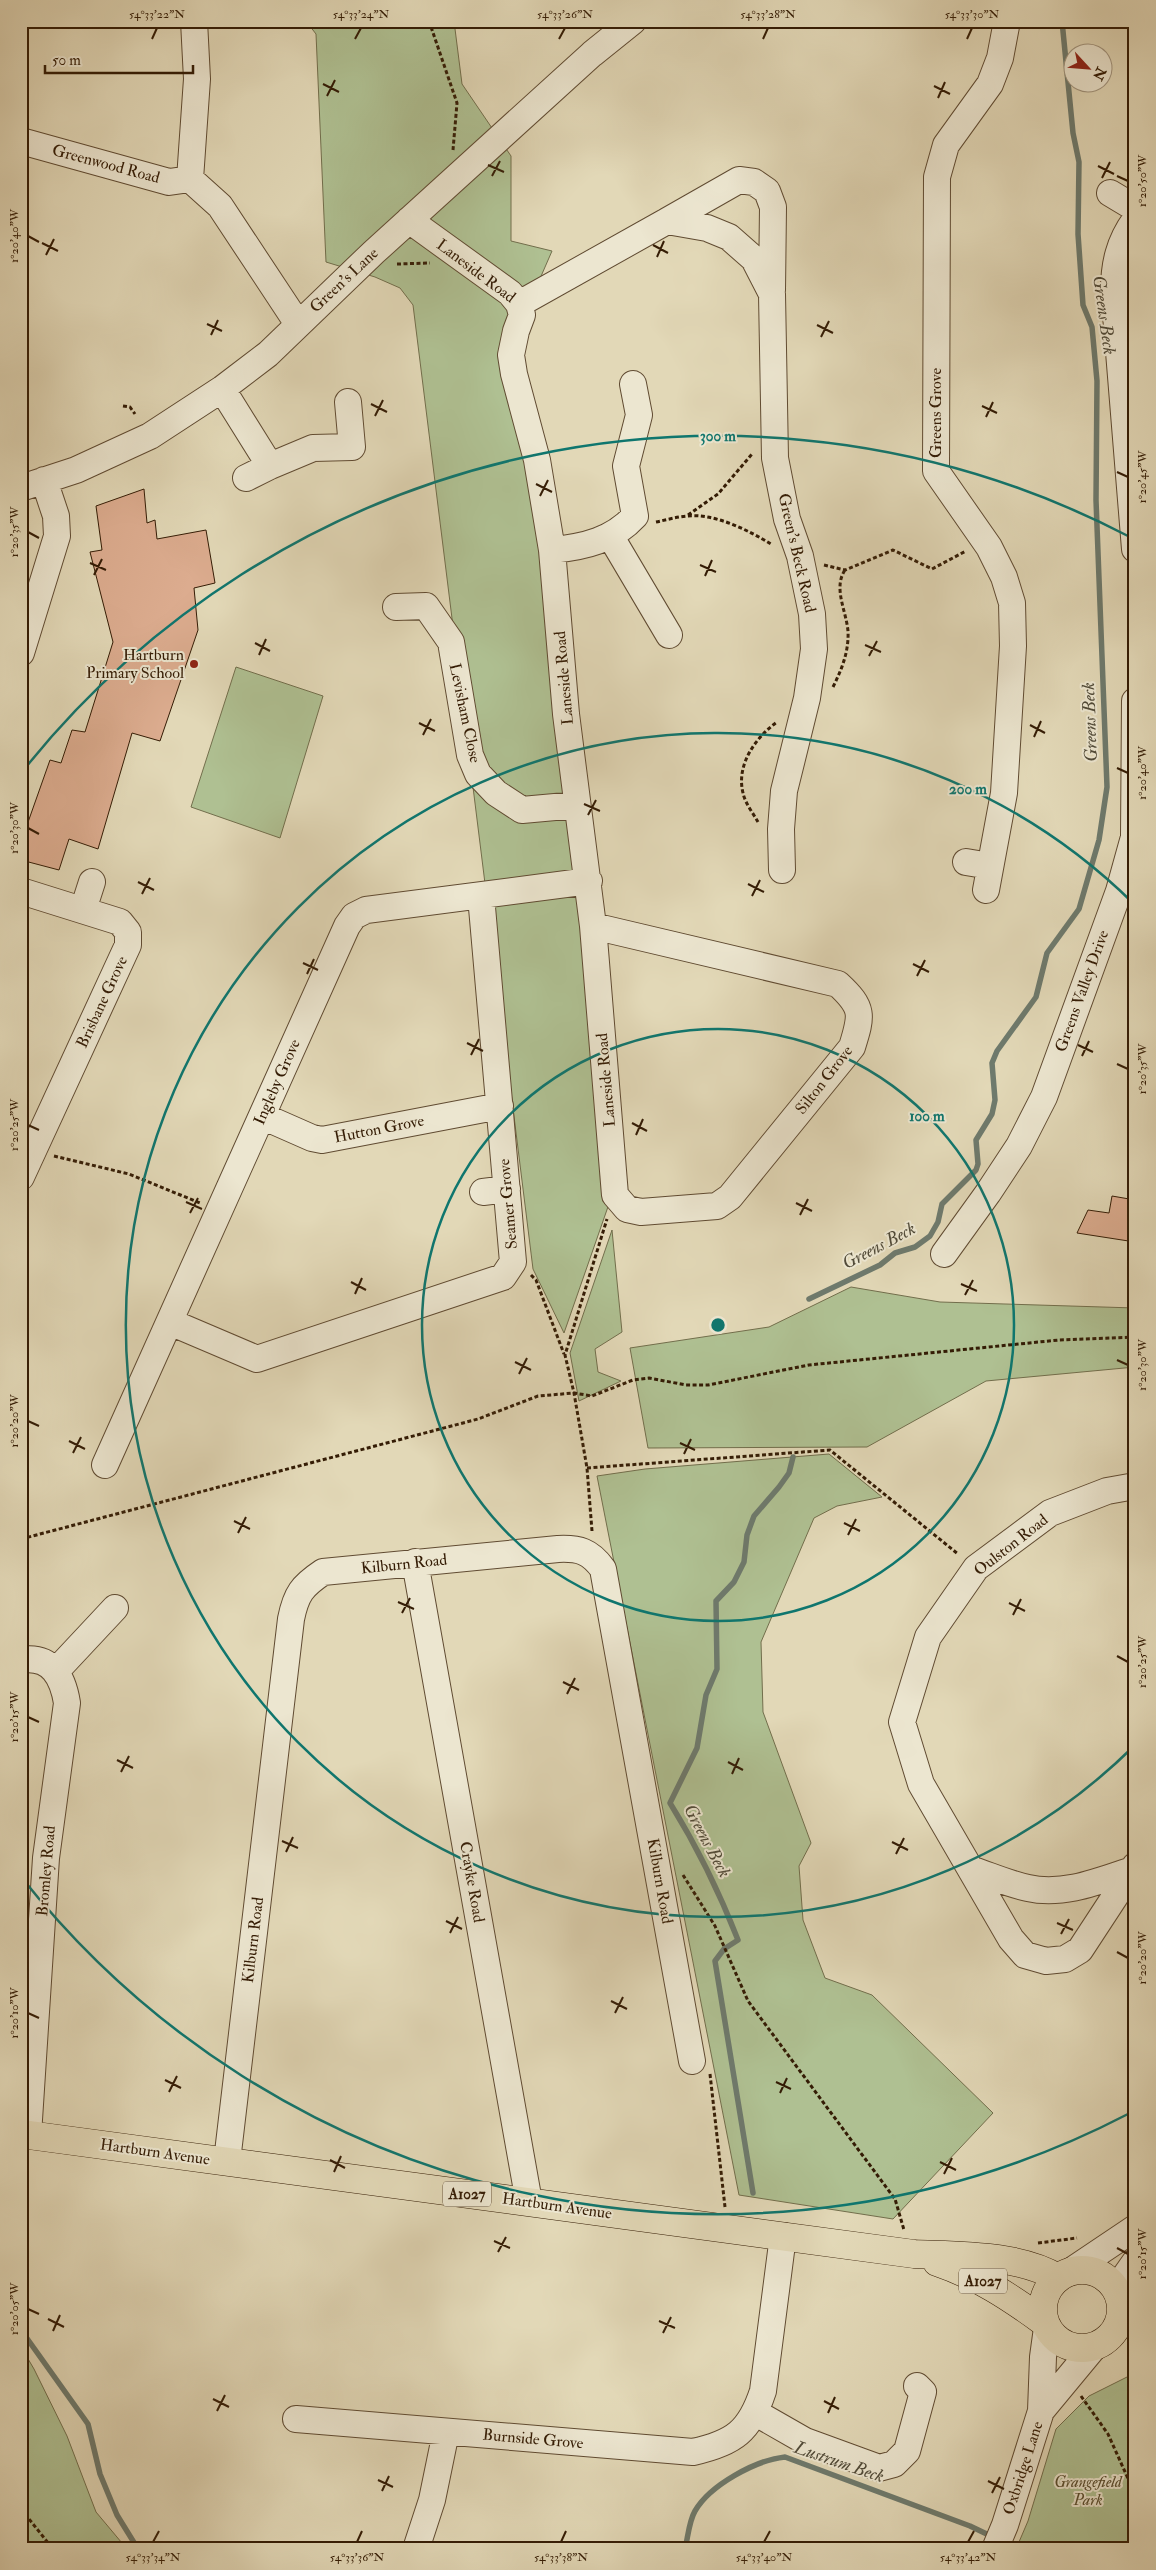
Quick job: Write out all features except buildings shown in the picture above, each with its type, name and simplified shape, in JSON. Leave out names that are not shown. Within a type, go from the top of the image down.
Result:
[{"type":"main road","name":"Hartburn Avenue","points":[[24,2134],[783,2236],[909,2242],[1041,2268],[1063,2275]]},
{"type":"main road","name":"Hartburn Avenue","points":[[909,2242],[1002,2291],[1046,2325]]},
{"type":"main road","name":"A1027","points":[[1063,2275],[1083,2270],[1098,2273],[1123,2293]]},
{"type":"main road","points":[[1046,2325],[1042,2310],[1044,2298],[1063,2275]]},
{"type":"main road","points":[[1098,2345],[1115,2330],[1121,2312],[1123,2293]]},
{"type":"main road","name":"A1027","points":[[1046,2325],[1060,2342],[1076,2348],[1135,2338]]},
{"type":"street","points":[[194,21],[197,78],[190,179],[220,206],[298,324]]},
{"type":"street","name":"Green's Lane","points":[[33,484],[76,470],[150,436],[222,389],[268,354],[409,220],[592,54],[633,21]]},
{"type":"street","name":"Greens Grove","points":[[981,872],[1004,794],[1013,646],[1012,603],[1004,577],[989,547],[936,471],[945,447],[937,178],[946,145],[990,84],[1000,58],[1007,21]]},
{"type":"street","name":"Greenwood Road","points":[[21,141],[169,182],[190,179]]},
{"type":"street","name":"Green's Beck Road","points":[[520,304],[739,180],[754,182],[767,191],[773,207],[772,294],[775,458],[787,519],[800,556],[812,614],[814,649],[807,698],[784,791],[781,829],[782,870]]},
{"type":"street","points":[[1110,193],[1135,208]]},
{"type":"street","name":"Laneside Road","points":[[409,220],[510,293],[520,304],[522,315],[516,331],[511,355],[537,460],[552,550],[566,714],[593,926],[616,1195]]},
{"type":"street","points":[[1135,220],[1119,249],[1114,267],[1114,290],[1135,550]]},
{"type":"street","name":"Green's Beck Road","points":[[667,221],[707,228],[730,238],[754,259],[772,294]]},
{"type":"street","points":[[633,384],[639,415],[626,466],[623,527],[668,635]]},
{"type":"street","points":[[222,389],[270,466]]},
{"type":"street","points":[[246,478],[313,448],[352,447],[348,402]]},
{"type":"street","points":[[21,653],[57,536],[56,516],[33,484]]},
{"type":"street","points":[[552,550],[596,542],[623,527]]},
{"type":"street","name":"Levisham Close","points":[[396,607],[433,597],[451,642],[470,755],[478,774],[496,793],[522,810],[577,805]]},
{"type":"street","name":"Greens Valley Drive","points":[[944,1254],[1019,1146],[1044,1096],[1119,891],[1134,837],[1135,701]]},
{"type":"street","name":"Ingleby Grove","points":[[105,1465],[347,926],[354,916],[366,910],[588,881]]},
{"type":"street","points":[[83,910],[92,882]]},
{"type":"street","name":"Brisbane Grove","points":[[21,891],[120,922],[128,932],[128,945],[21,1177]]},
{"type":"street","name":"Seamer Grove","points":[[170,1322],[257,1359],[503,1277],[514,1262],[495,1190],[500,1106],[481,896]]},
{"type":"street","name":"Silton Grove","points":[[593,926],[838,984],[853,998],[860,1020],[852,1047],[724,1202],[717,1206],[641,1212],[627,1209],[616,1195]]},
{"type":"street","name":"Hutton Grove","points":[[262,1116],[312,1138],[322,1140],[500,1106]]},
{"type":"street","name":"Oulston Road","points":[[1134,1868],[1080,1950],[1065,1959],[1046,1961],[1025,1955],[1012,1939],[921,1784],[902,1722],[928,1637],[976,1568],[1050,1513],[1107,1491],[1135,1486]]},
{"type":"street","name":"Kilburn Road","points":[[226,2161],[295,1601],[305,1584],[324,1572],[574,1548],[588,1552],[595,1558],[603,1569],[695,2047]]},
{"type":"street","name":"Crayke Road","points":[[414,1562],[529,2202]]},
{"type":"street","points":[[21,1660],[42,1662],[57,1670],[116,1609]]},
{"type":"street","name":"Bromley Road","points":[[24,2134],[46,1858],[67,1703],[64,1686],[57,1670]]},
{"type":"street","points":[[973,1870],[1027,1888],[1052,1891],[1080,1886],[1134,1868]]},
{"type":"street","points":[[1063,2275],[1135,2228]]},
{"type":"street","name":"Burnside Grove","points":[[296,2418],[693,2452],[729,2440],[744,2428],[756,2413],[763,2391],[783,2236]]},
{"type":"street","points":[[1123,2293],[1135,2262]]},
{"type":"street","name":"Oxbridge Lane","points":[[1000,2537],[1041,2411],[1046,2325]]},
{"type":"street","name":"Oxbridge Lane","points":[[1041,2411],[1098,2345]]},
{"type":"street","points":[[756,2413],[805,2441],[879,2468],[894,2464],[907,2451],[923,2392],[917,2386]]},
{"type":"street","points":[[416,2549],[432,2500],[446,2432]]},
{"type":"path","points":[[122,406],[130,407],[135,414]]},
{"type":"path","points":[[688,515],[718,494],[740,471],[764,438],[775,437]]},
{"type":"path","points":[[623,527],[688,515],[720,521],[748,530],[789,555],[811,556],[825,566],[845,570],[893,550],[932,569],[970,549]]},
{"type":"path","points":[[828,694],[839,675],[847,648],[846,618],[839,585],[845,570]]},
{"type":"path","points":[[764,827],[758,822],[743,794],[742,778],[746,760],[753,745],[764,731],[780,720]]},
{"type":"path","points":[[33,1150],[129,1174],[219,1212]]},
{"type":"path","points":[[565,1354],[616,1195]]},
{"type":"path","points":[[514,1262],[524,1267],[536,1280],[565,1354],[587,1468],[595,1558]]},
{"type":"path","points":[[21,1539],[478,1419],[538,1396],[574,1393],[592,1396],[634,1380],[649,1378],[686,1385],[708,1385],[809,1366],[1060,1340],[1135,1337]]},
{"type":"path","points":[[587,1468],[830,1450],[976,1568]]},
{"type":"path","points":[[680,1870],[715,1926],[748,2001],[895,2199],[909,2242]]},
{"type":"path","points":[[695,2047],[709,2063],[726,2229]]},
{"type":"path","points":[[1081,2395],[1108,2434],[1135,2494]]},
{"type":"path","points":[[21,2509],[53,2549]]},
{"type":"green space","points":[[306,21],[454,21],[462,84],[511,156],[511,241],[552,251],[515,336],[519,337],[610,1201],[564,1333],[533,1269],[413,305],[400,288],[375,277],[326,262],[316,34]]},
{"type":"green space","points":[[236,667],[323,696],[280,838],[191,807]]},
{"type":"green space","points":[[612,1230],[622,1332],[595,1349],[598,1372],[621,1381],[579,1401],[570,1353]]},
{"type":"green space","points":[[851,1287],[940,1302],[1135,1308],[1135,1367],[986,1381],[867,1447],[648,1448],[630,1348],[769,1327]]},
{"type":"green space","points":[[829,1454],[882,1497],[837,1506],[814,1518],[761,1642],[763,1712],[811,1843],[799,1866],[803,1920],[825,1978],[872,1995],[993,2113],[893,2219],[739,2195],[597,1476],[645,1469]]},
{"type":"green space","points":[[21,2347],[67,2436],[96,2512],[127,2549],[21,2549]]},
{"type":"green space","name":"Grangefield Park","points":[[1135,2373],[1135,2549],[1016,2549],[1028,2521],[1056,2429],[1089,2396]]},
{"type":"waterway","name":"Greens Beck","points":[[809,1299],[880,1265],[895,1253],[915,1247],[930,1236],[938,1222],[942,1204],[976,1170],[978,1164],[976,1140],[992,1114],[995,1100],[992,1063],[997,1051],[1036,997],[1047,953],[1079,909],[1099,840],[1107,787],[1096,500],[1097,381],[1092,327],[1083,305],[1078,234],[1079,162],[1073,133],[1062,21]]},
{"type":"waterway","name":"Greens Beck","points":[[753,2193],[715,1961],[724,1949],[738,1940],[707,1870],[670,1803],[697,1748],[706,1695],[717,1669],[716,1601],[734,1582],[744,1562],[747,1535],[754,1516],[789,1473],[793,1457]]},
{"type":"waterway","name":"Lustrum Beck","points":[[21,2330],[88,2424],[100,2474],[117,2515],[138,2549]]},
{"type":"waterway","name":"Lustrum Beck","points":[[685,2549],[693,2515],[702,2501],[711,2492],[735,2475],[761,2463],[785,2457],[970,2526],[993,2537]]},
{"type":"waterway","name":"Lustrum Beck","points":[[1004,2542],[1019,2549]]},
{"type":"place","name":"Hartburn Primary School","points":[[194,664]]}]
